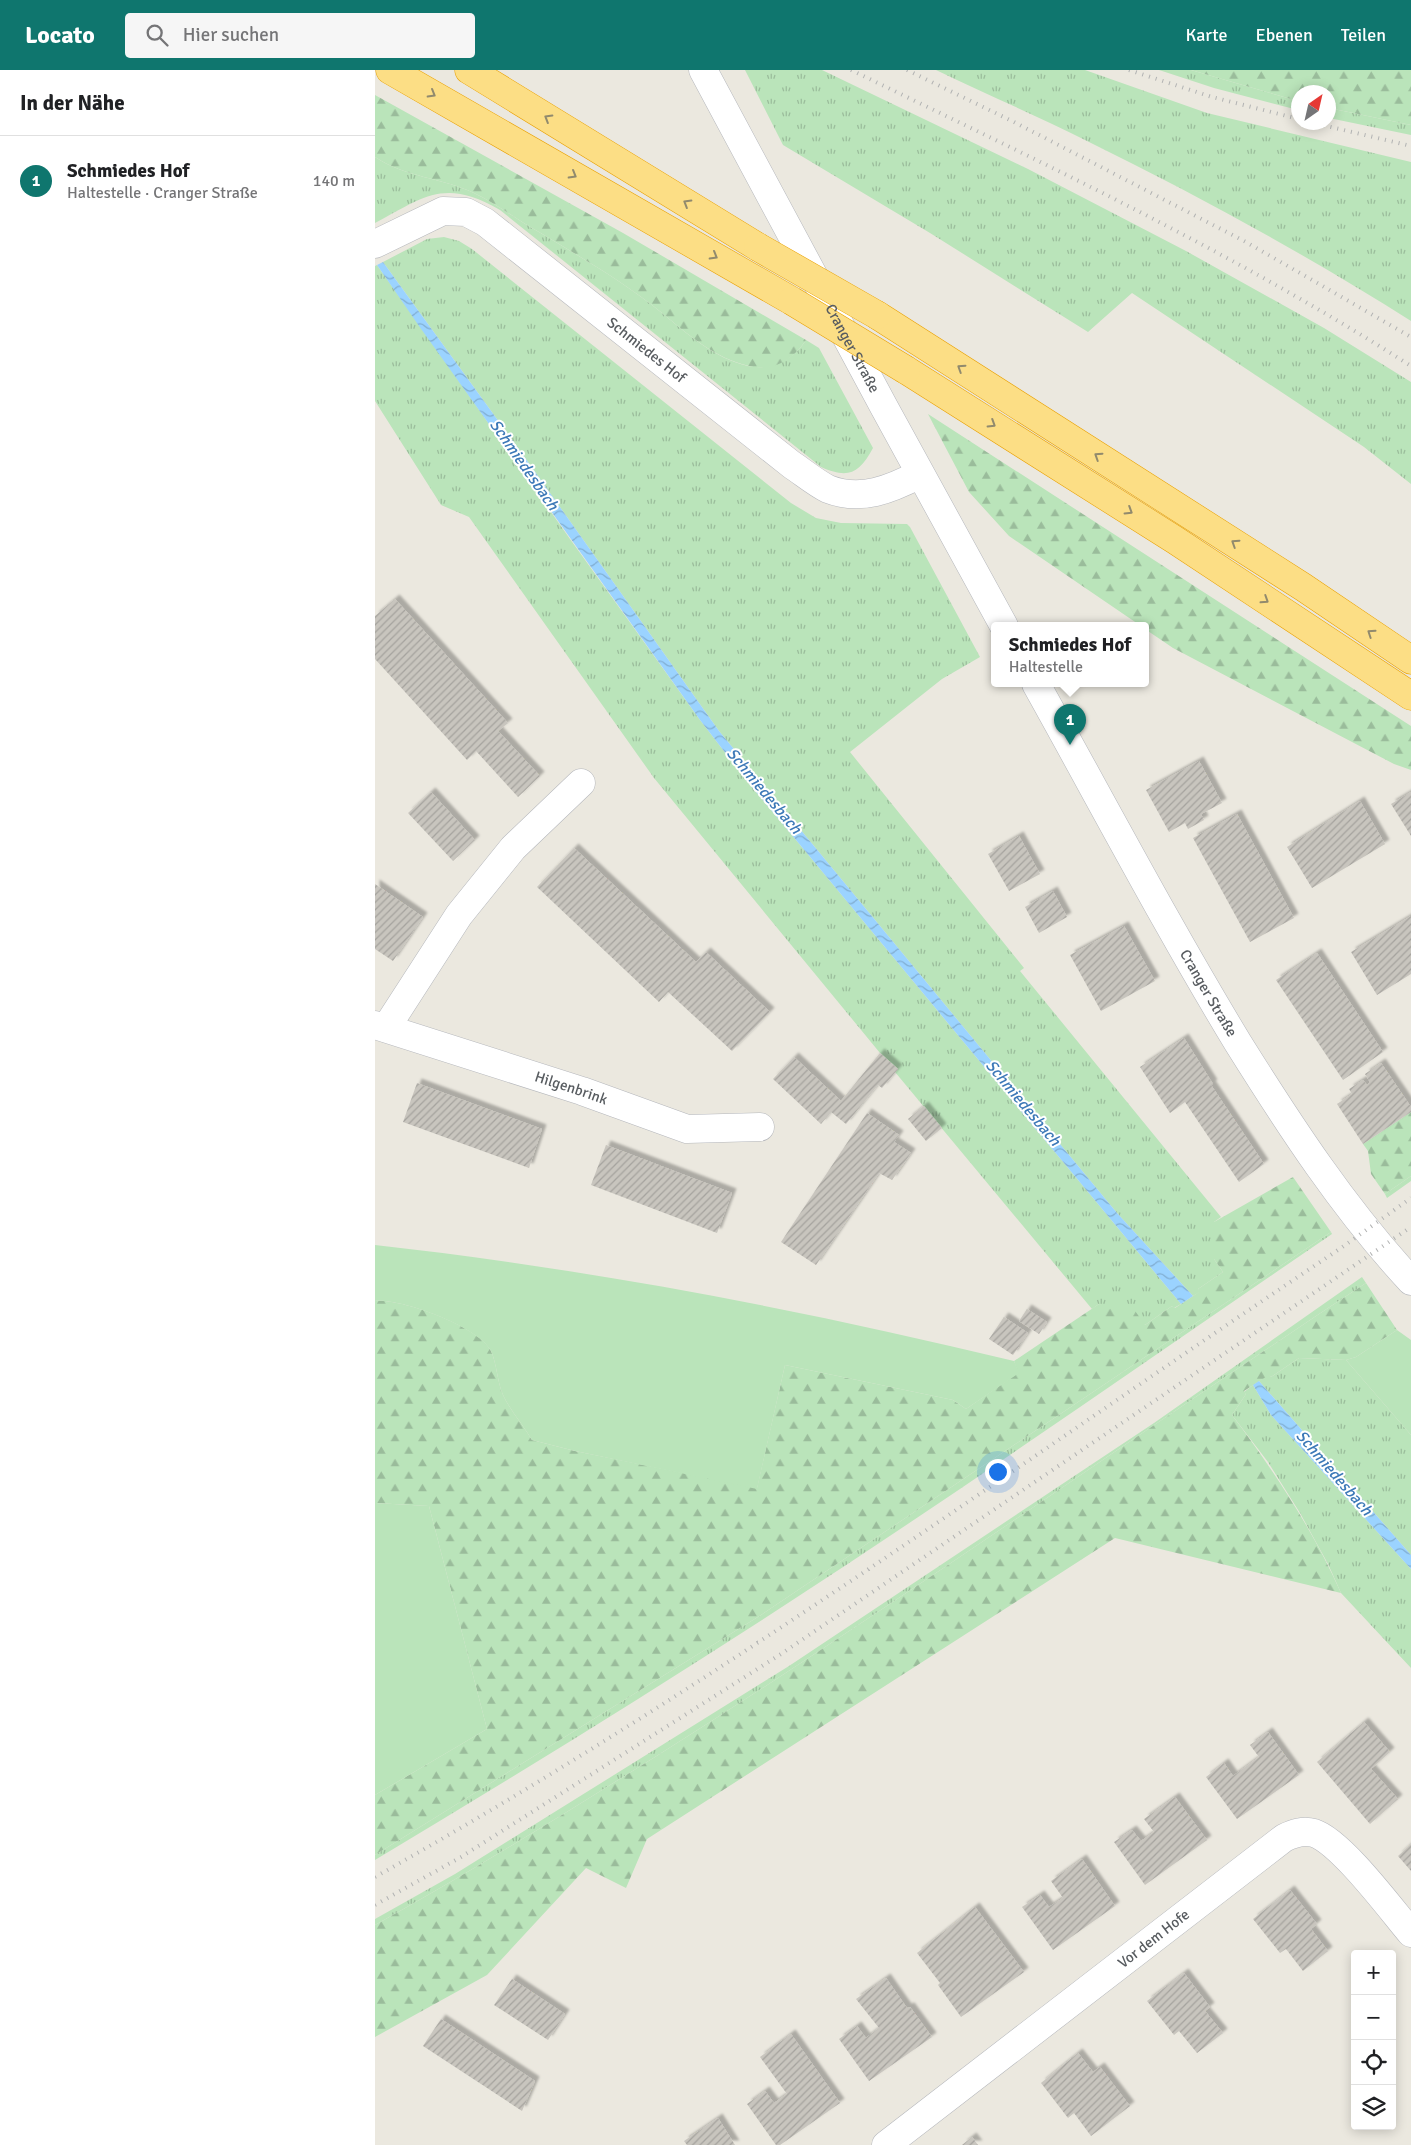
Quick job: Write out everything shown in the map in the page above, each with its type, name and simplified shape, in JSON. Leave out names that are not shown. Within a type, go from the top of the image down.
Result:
[{"type":"highway","points":[[390,70],[792,301],[906,370],[1175,540],[1411,696]]},
{"type":"highway","points":[[469,70],[758,247],[877,315],[1303,587],[1411,660]]},
{"type":"street","name":"Cranger Straße","points":[[703,70],[1002,622]]},
{"type":"street","name":"Schmiedes Hof","points":[[381,241],[443,211],[466,212],[485,222],[785,459],[827,488],[851,495],[880,493],[920,474]]},
{"type":"street","name":"Cranger Straße","points":[[1038,687],[1195,972],[1285,1119],[1333,1185],[1411,1281]]},
{"type":"street","name":"Hilgenbrink","points":[[581,783],[513,848],[459,915],[380,1026],[582,1091],[687,1128],[760,1127]]},
{"type":"street","name":"Vor dem Hofe","points":[[886,2145],[1284,1838],[1293,1833],[1314,1834],[1337,1847],[1411,1933]]},
{"type":"green space","points":[[745,70],[822,70],[1028,169],[1186,251],[1324,328],[1411,382],[1411,484],[1364,447],[1132,293],[1088,332],[930,233],[783,145]]},
{"type":"green space","points":[[936,70],[1085,70],[1207,113],[1411,162],[1411,321],[1292,249],[1210,204],[1068,132]]},
{"type":"green space","points":[[1159,70],[1191,70],[1291,99],[1291,108],[1214,88]]},
{"type":"green space","points":[[1191,70],[1411,70],[1411,125],[1336,109],[1336,85],[1291,85],[1291,99]]},
{"type":"green space","points":[[375,95],[623,233],[806,340],[789,359],[774,366],[749,366],[713,352],[618,281],[491,202],[462,188],[399,169],[375,157]]},
{"type":"green space","points":[[1336,109],[1411,125],[1411,135],[1336,119]]},
{"type":"green space","points":[[375,157],[399,169],[462,188],[491,202],[618,281],[702,345],[724,357],[748,366],[765,367],[789,358],[806,340],[819,348],[873,448],[868,457],[858,469],[852,472],[839,473],[821,467],[500,210],[481,200],[449,193],[436,194],[408,205],[375,223]]},
{"type":"green space","points":[[444,237],[459,241],[472,249],[791,503],[816,518],[841,523],[907,524],[910,527],[980,657],[942,679],[850,752],[1024,968],[1020,971],[1221,1217],[1214,1222],[1214,1259],[1223,1272],[1198,1289],[1200,1292],[1193,1296],[1117,1213],[719,731],[383,262],[427,239]]},
{"type":"green space","points":[[377,265],[570,539],[700,720],[747,781],[1181,1304],[1174,1308],[1172,1306],[1145,1325],[1099,1304],[1092,1309],[895,1072],[898,1069],[880,1053],[654,778],[469,517],[441,505],[375,401],[375,266]]},
{"type":"green space","points":[[928,414],[1411,726],[1411,770],[1394,764],[1173,648],[1149,632],[1149,622],[1135,622],[1009,536],[969,492]]},
{"type":"green space","points":[[1411,1112],[1411,1176],[1385,1194],[1371,1174],[1368,1151],[1363,1144]]},
{"type":"green space","points":[[1411,1176],[1411,1181],[1387,1198],[1385,1194]]},
{"type":"green space","points":[[1293,1177],[1331,1232],[761,1615],[375,1855],[375,1795],[487,1729],[429,1506],[375,1503],[375,1301],[403,1304],[439,1316],[472,1333],[484,1342],[493,1356],[503,1395],[532,1440],[575,1451],[757,1488],[785,1365],[953,1400],[966,1409],[1018,1373],[1014,1361],[1099,1304],[1133,1308],[1145,1325],[1172,1306],[1175,1308],[1199,1292],[1198,1289],[1223,1272],[1214,1259],[1214,1222]]},
{"type":"green space","points":[[1331,1232],[1332,1234],[854,1560],[530,1766],[375,1860],[375,1855],[761,1615]]},
{"type":"green space","points":[[375,1245],[536,1266],[776,1308],[1014,1361],[1019,1373],[966,1409],[953,1400],[785,1365],[757,1489],[575,1451],[532,1440],[503,1395],[493,1356],[484,1342],[456,1324],[420,1309],[387,1301],[375,1301]]},
{"type":"green space","points":[[1362,1277],[1366,1283],[834,1641],[586,1800],[481,1864],[375,1925],[375,1919],[455,1874],[789,1666],[1154,1423]]},
{"type":"green space","points":[[1366,1283],[1397,1330],[1356,1357],[1346,1360],[1299,1358],[1271,1377],[1269,1375],[1244,1391],[1246,1394],[1232,1415],[1263,1457],[1305,1523],[1341,1593],[1115,1538],[647,1839],[626,1888],[586,1868],[487,1975],[375,2037],[375,1925],[516,1843],[745,1699],[923,1582]]},
{"type":"green space","points":[[1397,1330],[1411,1340],[1411,1435],[1346,1360],[1356,1357]]},
{"type":"green space","points":[[1299,1358],[1346,1360],[1411,1435],[1411,1555],[1259,1381],[1269,1374],[1271,1377]]},
{"type":"green space","points":[[1253,1385],[1271,1415],[1411,1569],[1411,1668],[1341,1593],[1328,1564],[1300,1513],[1268,1462],[1232,1415],[1246,1394],[1244,1392]]},
{"type":"green space","points":[[375,1503],[429,1506],[487,1729],[375,1795]]},
{"type":"water","name":"Schmiedesbach","points":[[383,262],[719,731],[1117,1213],[1193,1296],[1181,1304],[747,781],[700,720],[419,326],[377,265]]},
{"type":"water","name":"Schmiedesbach","points":[[1259,1381],[1411,1555],[1411,1569],[1271,1415],[1253,1385]]},
{"type":"building","points":[[395,599],[508,723],[498,731],[540,776],[518,797],[476,751],[467,760],[375,659],[375,616]]},
{"type":"building","points":[[1199,761],[1222,803],[1201,814],[1204,820],[1188,829],[1185,823],[1169,832],[1146,790]]},
{"type":"building","points":[[431,792],[475,840],[453,861],[408,813]]},
{"type":"building","points":[[1411,792],[1411,836],[1391,804]]},
{"type":"building","points":[[1360,801],[1385,844],[1312,888],[1287,847]]},
{"type":"building","points":[[1237,814],[1294,918],[1250,942],[1193,838]]},
{"type":"building","points":[[1019,836],[1040,874],[1009,891],[988,854]]},
{"type":"building","points":[[574,848],[696,962],[706,952],[770,1012],[732,1051],[668,992],[659,1002],[537,887]]},
{"type":"building","points":[[375,884],[423,917],[393,961],[375,949]]},
{"type":"building","points":[[1053,891],[1067,917],[1039,933],[1025,907]]},
{"type":"building","points":[[1411,916],[1411,974],[1377,995],[1351,952]]},
{"type":"building","points":[[1124,926],[1155,981],[1101,1011],[1070,955]]},
{"type":"building","points":[[1317,953],[1383,1052],[1343,1080],[1276,980]]},
{"type":"building","points":[[1184,1038],[1213,1084],[1211,1085],[1264,1164],[1239,1182],[1185,1102],[1170,1113],[1140,1067]]},
{"type":"building","points":[[880,1053],[898,1069],[882,1088],[877,1086],[846,1124],[831,1112],[821,1124],[773,1079],[794,1057],[841,1101]]},
{"type":"building","points":[[1381,1063],[1411,1107],[1411,1112],[1363,1144],[1337,1104],[1352,1094],[1349,1089],[1363,1080],[1367,1085],[1370,1082],[1365,1074]]},
{"type":"building","points":[[417,1083],[542,1129],[529,1168],[403,1122]]},
{"type":"building","points":[[924,1106],[942,1128],[926,1141],[908,1119]]},
{"type":"building","points":[[867,1113],[899,1135],[894,1142],[911,1153],[892,1180],[879,1173],[816,1265],[781,1242]]},
{"type":"building","points":[[606,1145],[732,1193],[717,1233],[591,1185]]},
{"type":"building","points":[[1027,1309],[1047,1322],[1039,1334],[1019,1321]]},
{"type":"building","points":[[1004,1317],[1028,1333],[1013,1355],[989,1339]]},
{"type":"building","points":[[1364,1722],[1390,1752],[1371,1769],[1398,1799],[1370,1824],[1317,1762]]},
{"type":"building","points":[[1268,1732],[1299,1775],[1237,1819],[1206,1777],[1224,1763],[1233,1776],[1259,1757],[1250,1745]]},
{"type":"building","points":[[1175,1797],[1207,1840],[1145,1885],[1114,1842],[1132,1830],[1141,1841],[1154,1832],[1144,1819]]},
{"type":"building","points":[[1411,1844],[1411,1871],[1398,1856]]},
{"type":"building","points":[[1082,1859],[1115,1906],[1053,1950],[1022,1907],[1040,1895],[1049,1907],[1063,1898],[1051,1881]]},
{"type":"building","points":[[1290,1890],[1317,1924],[1311,1929],[1328,1951],[1303,1971],[1286,1949],[1280,1953],[1253,1919]]},
{"type":"building","points":[[975,1907],[1024,1972],[961,2017],[938,1985],[940,1983],[917,1953]]},
{"type":"building","points":[[1184,1973],[1210,2007],[1205,2011],[1223,2033],[1197,2053],[1179,2031],[1174,2035],[1147,2001]]},
{"type":"building","points":[[886,1978],[907,2008],[910,2007],[932,2037],[869,2081],[839,2039],[857,2026],[866,2038],[879,2028],[856,1999]]},
{"type":"building","points":[[512,1979],[565,2014],[548,2040],[494,2005]]},
{"type":"building","points":[[441,2019],[535,2081],[522,2111],[423,2046]]},
{"type":"building","points":[[791,2034],[840,2103],[780,2145],[776,2145],[747,2104],[765,2091],[774,2103],[787,2094],[760,2057]]},
{"type":"building","points":[[1078,2053],[1093,2072],[1100,2067],[1130,2106],[1091,2136],[1074,2113],[1068,2118],[1041,2083]]},
{"type":"building","points":[[718,2118],[735,2145],[687,2145],[684,2141]]},
{"type":"building","points":[[972,2137],[978,2145],[962,2145]]},
{"type":"railway","points":[[851,70],[1065,174],[1206,247],[1344,324],[1411,366]]},
{"type":"railway","points":[[907,70],[1014,122],[1246,242],[1411,337]]},
{"type":"railway","points":[[1129,70],[1212,97],[1291,117]]},
{"type":"railway","points":[[1336,128],[1411,146]]},
{"type":"railway","points":[[375,1877],[500,1805],[744,1652],[984,1491],[1341,1248],[1411,1198]]},
{"type":"railway","points":[[375,1905],[461,1857],[781,1654],[1411,1227]]},
{"type":"place","name":"Schmiedes Hof","points":[[1070,745]]}]
